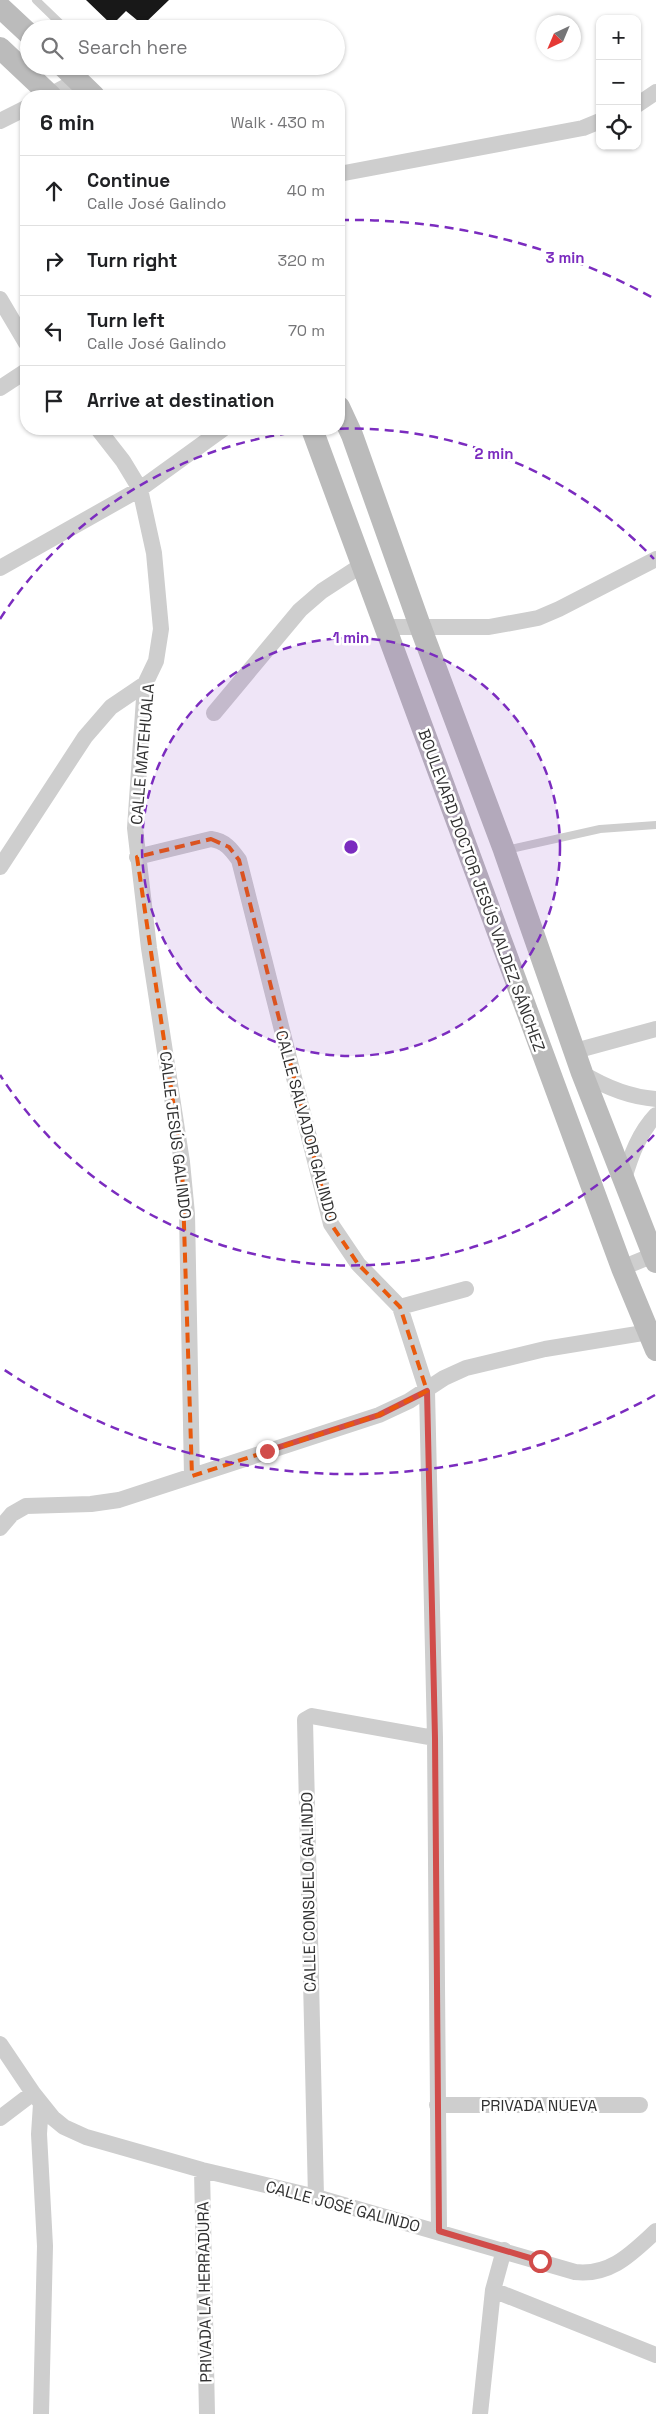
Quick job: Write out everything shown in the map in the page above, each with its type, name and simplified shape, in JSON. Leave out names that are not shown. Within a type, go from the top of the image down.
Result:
[{"type":"main road","points":[[0,7],[20,26]]},
{"type":"main road","points":[[0,48],[20,68]]},
{"type":"main road","points":[[28,75],[43,90]]},
{"type":"main road","points":[[72,75],[88,90]]},
{"type":"main road","name":"BOULEVARD DOCTOR JESÚS VALDEZ SÁNCHEZ","points":[[345,420],[504,850],[582,1073],[655,1257]]},
{"type":"main road","name":"BOULEVARD DOCTOR JESÚS VALDEZ SÁNCHEZ","points":[[314,435],[622,1268],[654,1338]]},
{"type":"street","points":[[54,90],[68,75]]},
{"type":"street","points":[[641,102],[656,92]]},
{"type":"street","points":[[0,122],[20,111]]},
{"type":"street","points":[[345,173],[583,128],[596,123]]},
{"type":"street","points":[[0,299],[20,333]]},
{"type":"street","points":[[0,388],[20,375]]},
{"type":"street","name":"CALLE MATEHUALA","points":[[103,435],[124,461],[140,489],[154,554],[161,629],[156,661],[145,684],[136,800],[137,857]]},
{"type":"street","points":[[0,568],[140,489],[215,435]]},
{"type":"street","points":[[384,627],[488,627],[538,618],[656,559]]},
{"type":"street","points":[[214,713],[300,610],[322,591],[362,565]]},
{"type":"street","points":[[0,867],[85,737],[111,707],[145,684]]},
{"type":"street","name":"CALLE SALVADOR GALINDO","points":[[137,857],[211,839],[220,840],[230,847],[239,860],[331,1224],[358,1264],[400,1307],[427,1391],[435,1738],[439,2231]]},
{"type":"street","name":"CALLE JESÚS GALINDO","points":[[137,857],[182,1162],[187,1214],[192,1476]]},
{"type":"street","points":[[575,1051],[656,1029]]},
{"type":"street","points":[[582,1073],[603,1085],[625,1094],[656,1099]]},
{"type":"street","points":[[624,1178],[630,1156],[640,1135],[656,1115]]},
{"type":"street","points":[[622,1268],[655,1257]]},
{"type":"street","points":[[400,1307],[466,1289]]},
{"type":"street","points":[[0,1528],[12,1514],[26,1506],[91,1504],[119,1500],[379,1415],[427,1391],[444,1378],[466,1368],[546,1349],[654,1338]]},
{"type":"street","name":"CALLE CONSUELO GALINDO","points":[[316,2197],[305,1720],[312,1716],[435,1738]]},
{"type":"street","name":"CALLE JOSÉ GALINDO","points":[[0,2044],[37,2098],[64,2127],[86,2137],[202,2170],[316,2197],[576,2272],[601,2271],[622,2261],[656,2231]]},
{"type":"street","points":[[0,2118],[37,2098],[45,2246],[41,2414]]},
{"type":"street","name":"PRIVADA NUEVA","points":[[438,2104],[640,2105]]},
{"type":"street","name":"PRIVADA LA HERRADURA","points":[[202,2170],[207,2414]]},
{"type":"street","points":[[480,2414],[493,2290],[504,2250]]},
{"type":"street","points":[[493,2290],[656,2355]]},
{"type":"lane","points":[[36,0],[57,20]]},
{"type":"lane","points":[[504,850],[600,829],[656,825]]},
{"type":"highlighted area","points":[[211,839],[229,847],[239,860],[331,1224],[358,1264],[400,1307],[427,1391],[379,1415],[192,1476],[182,1162],[137,857]]},
{"type":"building","points":[[86,0],[169,0],[148,20],[137,20],[126,11],[117,20],[107,20]]},
{"type":"route","points":[[267,1451],[379,1415],[427,1391],[435,1738],[439,2231],[540,2261]]}]
